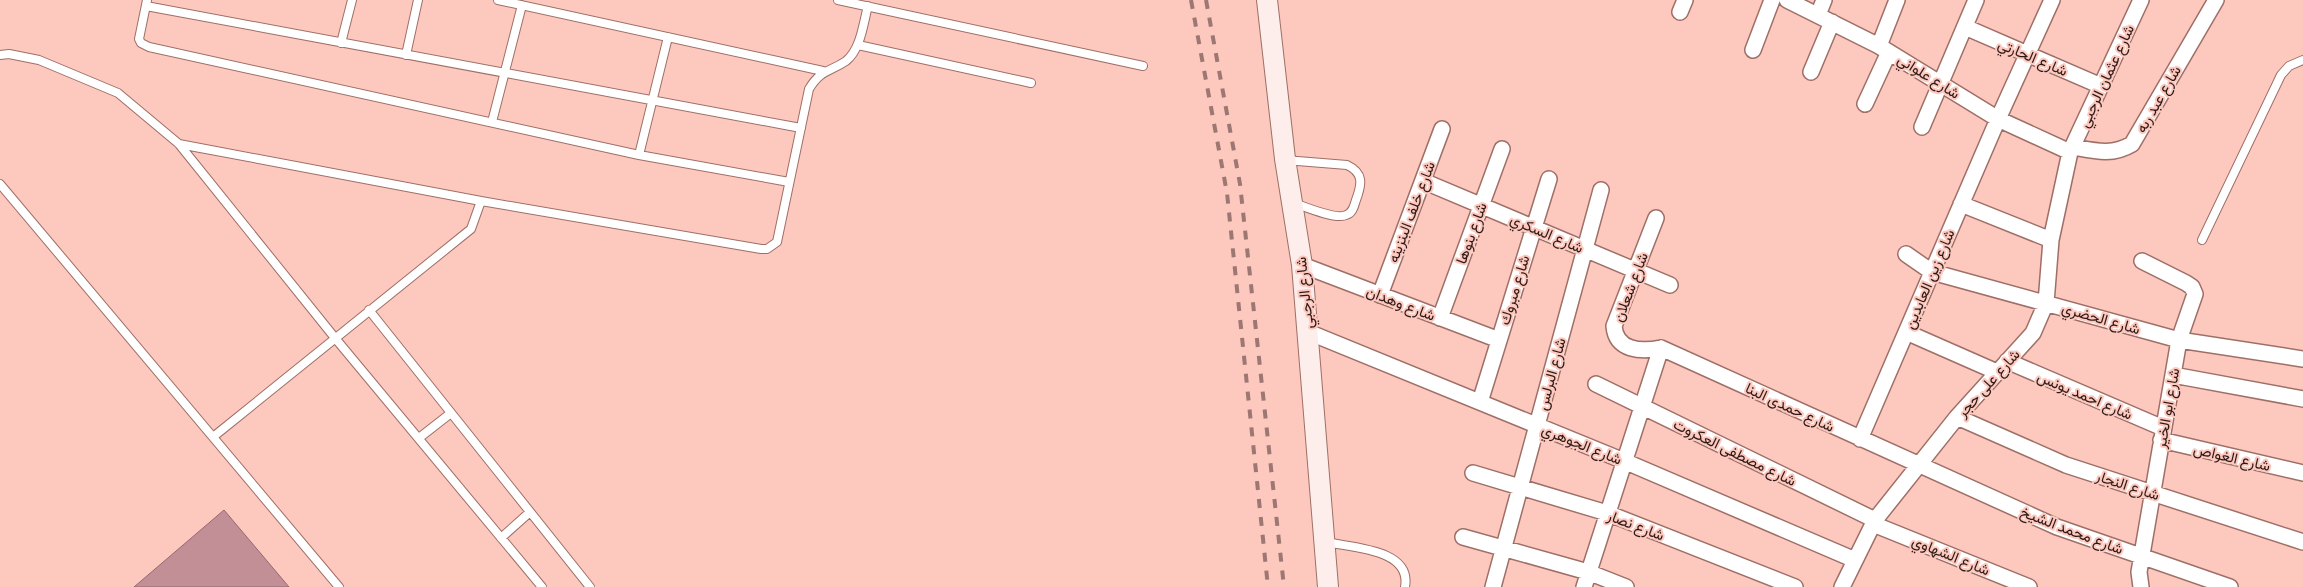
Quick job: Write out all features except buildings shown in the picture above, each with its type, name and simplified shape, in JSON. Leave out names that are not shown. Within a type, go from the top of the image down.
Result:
[{"type":"main road","name":"شارع الرجبي","points":[[1267,0],[1285,160],[1302,265],[1328,587]]},
{"type":"street","points":[[1753,50],[1772,0]]},
{"type":"street","name":"شارع علواني","points":[[1787,0],[1884,49],[1998,119],[2072,150]]},
{"type":"street","points":[[1818,15],[1824,0]]},
{"type":"street","points":[[1865,104],[1884,49],[1897,0]]},
{"type":"street","points":[[1922,127],[1976,0]]},
{"type":"street","name":"شارع زين العابدين","points":[[1860,439],[1998,119],[2052,0]]},
{"type":"street","name":"شارع عثمان الرجبي","points":[[2072,150],[2141,0]]},
{"type":"street","name":"شارع عبد ربه","points":[[2072,150],[2108,153],[2121,151],[2132,144],[2216,0]]},
{"type":"street","points":[[1811,72],[1832,22]]},
{"type":"street","name":"شارع الحارتي","points":[[1965,27],[2101,86]]},
{"type":"street","name":"شارع خلف البنزينه","points":[[1380,295],[1442,129]]},
{"type":"street","name":"شارع بنوها","points":[[1440,318],[1502,149]]},
{"type":"street","name":"شارع على حجر","points":[[1842,587],[1874,522],[1957,417],[2033,333],[2046,303],[2051,240],[2072,150]]},
{"type":"street","name":"شارع مبروك","points":[[1480,402],[1549,179]]},
{"type":"street","name":"شارع السكري","points":[[1423,181],[1670,285]]},
{"type":"street","name":"شارع البرلس","points":[[1493,587],[1601,190]]},
{"type":"street","points":[[1961,204],[2051,240]]},
{"type":"street","name":"شارع شعلان","points":[[1656,218],[1614,326],[1615,335],[1619,343],[1638,350],[1661,348]]},
{"type":"street","name":"شارع الحضري","points":[[1906,254],[1932,272],[2179,340],[2303,359]]},
{"type":"street","name":"شارع ابو الخير","points":[[2141,587],[2139,572],[2179,340],[2195,294],[2192,287],[2142,261]]},
{"type":"street","name":"شارع وهدان","points":[[1302,265],[1499,340]]},
{"type":"street","name":"شارع الجوهري","points":[[1308,332],[1624,461],[1855,560]]},
{"type":"street","name":"شارع احمد يونس","points":[[1906,332],[2002,367],[2162,434]]},
{"type":"street","points":[[1584,587],[1661,348]]},
{"type":"street","name":"شارع حمدى البنا","points":[[1661,348],[1918,466]]},
{"type":"street","points":[[2173,375],[2303,399]]},
{"type":"street","name":"شارع مصطفى العكروت","points":[[1596,384],[1874,522]]},
{"type":"street","name":"شارع النجار","points":[[1957,417],[2066,465],[2303,542]]},
{"type":"street","name":"شارع الغواص","points":[[2162,434],[2303,473]]},
{"type":"street","name":"شارع محمد الشيخ","points":[[1918,466],[2057,527],[2230,587]]},
{"type":"street","name":"شارع نصار","points":[[1473,473],[1607,513],[1795,587]]},
{"type":"street","name":"شارع الشهاوي","points":[[1874,522],[2029,587]]},
{"type":"street","points":[[1463,537],[1588,572],[1626,587]]},
{"type":"lane","points":[[341,43],[352,0]]},
{"type":"lane","points":[[406,55],[418,0]]},
{"type":"lane","points":[[498,0],[823,71]]},
{"type":"lane","points":[[838,0],[1143,66]]},
{"type":"lane","points":[[789,182],[639,154],[145,46],[140,39],[146,3],[341,43],[801,128]]},
{"type":"lane","points":[[492,122],[522,5]]},
{"type":"lane","points":[[180,144],[481,201],[767,249],[777,242],[810,89],[823,71],[845,61],[858,45],[868,6]]},
{"type":"lane","points":[[639,154],[668,37]]},
{"type":"lane","points":[[858,45],[1031,84]]},
{"type":"lane","points":[[0,55],[9,54],[39,60],[118,93],[180,144],[335,338],[542,587]]},
{"type":"lane","points":[[2202,240],[2281,75],[2289,66],[2303,60]]},
{"type":"lane","points":[[1285,160],[1347,165],[1355,169],[1361,176],[1362,185],[1352,211],[1346,215],[1339,217],[1292,203]]},
{"type":"lane","points":[[0,184],[339,587]]},
{"type":"lane","points":[[213,437],[471,229],[481,201]]},
{"type":"lane","points":[[369,310],[590,587]]},
{"type":"lane","points":[[419,438],[451,413]]},
{"type":"lane","points":[[501,538],[530,512]]},
{"type":"lane","points":[[1324,541],[1389,556],[1401,564],[1406,577],[1405,587]]},
{"type":"railway","points":[[1191,0],[1227,193],[1268,587]]},
{"type":"railway","points":[[1206,0],[1240,184],[1284,587]]}]
